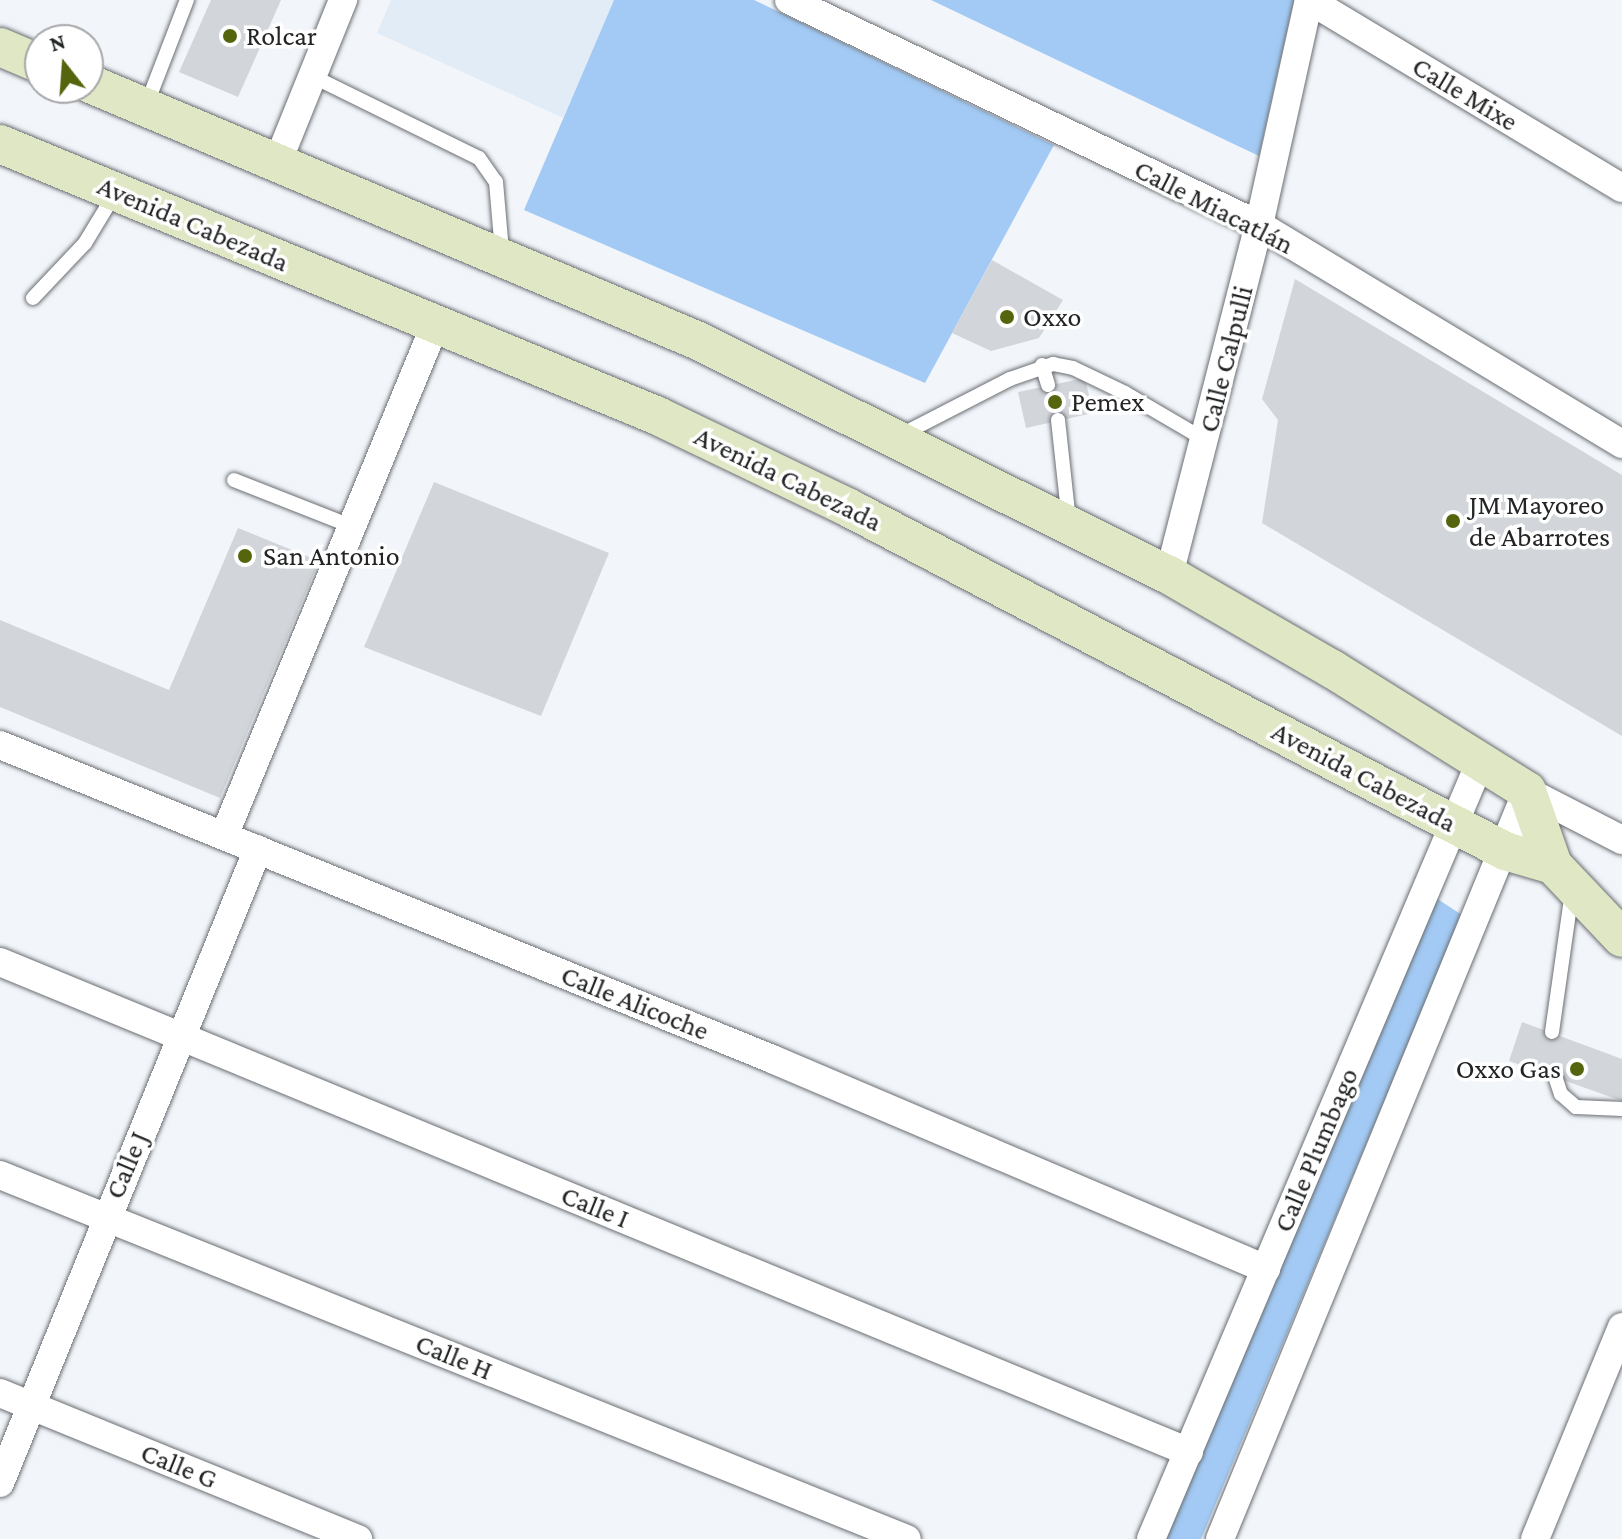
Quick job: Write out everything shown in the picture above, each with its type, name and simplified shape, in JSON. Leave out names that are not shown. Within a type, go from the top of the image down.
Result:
[{"type":"main road","points":[[0,47],[24,57]]},
{"type":"main road","points":[[104,90],[696,340],[1169,575],[1481,760],[1527,791]]},
{"type":"main road","name":"Avenida Cabezada","points":[[0,144],[658,416],[849,508],[1454,825],[1563,876]]},
{"type":"main road","name":"Avenida Cabezada","points":[[1527,791],[1563,876],[1622,938]]},
{"type":"street","points":[[278,161],[343,0]]},
{"type":"street","name":"Calle Miacatlán","points":[[789,0],[1259,225],[1622,444]]},
{"type":"street","name":"Calle Calpulli","points":[[1169,575],[1259,225],[1309,0]]},
{"type":"street","name":"Calle Mixe","points":[[1309,0],[1622,188]]},
{"type":"street","points":[[224,836],[435,325]]},
{"type":"street","name":"Calle Alicoche","points":[[0,745],[258,849],[1266,1269]]},
{"type":"street","name":"Calle Plumbago","points":[[1151,1539],[1481,760]]},
{"type":"street","points":[[1527,791],[1622,840]]},
{"type":"street","name":"Calle Plumbago","points":[[1220,1539],[1349,1215],[1505,851],[1527,791]]},
{"type":"street","name":"Calle J","points":[[0,1483],[105,1217],[183,1037],[258,849]]},
{"type":"street","name":"Calle I","points":[[0,962],[1189,1452]]},
{"type":"street","name":"Calle H","points":[[0,1175],[907,1539]]},
{"type":"street","points":[[1535,1539],[1622,1327]]},
{"type":"street","name":"Calle G","points":[[0,1393],[358,1539]]},
{"type":"lane","points":[[146,107],[187,0]]},
{"type":"lane","points":[[312,76],[479,158],[496,182],[502,257]]},
{"type":"lane","points":[[33,298],[85,243],[116,192]]},
{"type":"lane","points":[[1042,365],[1048,385]]},
{"type":"lane","points":[[894,439],[1042,365],[1073,368],[1206,440]]},
{"type":"lane","points":[[1058,420],[1070,492],[1069,526]]},
{"type":"lane","points":[[234,480],[351,526]]},
{"type":"lane","points":[[1552,1032],[1563,876]]},
{"type":"lane","points":[[1555,1076],[1561,1094],[1576,1107],[1622,1109]]},
{"type":"shaded area","points":[[391,0],[614,0],[563,118],[377,33]]},
{"type":"shaded area","points":[[614,0],[754,0],[1054,145],[925,383],[524,210]]},
{"type":"shaded area","points":[[931,0],[1294,0],[1259,156]]},
{"type":"shaded area","points":[[1436,898],[1462,915],[1201,1539],[1165,1539]]},
{"type":"building","name":"Rolcar","points":[[211,0],[281,0],[238,97],[179,72]]},
{"type":"building","name":"Oxxo","points":[[992,260],[1063,300],[1039,338],[991,351],[952,333]]},
{"type":"building","points":[[1295,279],[1622,475],[1622,736],[1262,523],[1278,420],[1262,399]]},
{"type":"building","name":"Pemex","points":[[1085,378],[1093,413],[1026,428],[1018,392]]},
{"type":"building","points":[[434,482],[609,553],[541,716],[364,647]]},
{"type":"building","points":[[238,528],[319,561],[220,798],[0,707],[0,620],[169,690]]},
{"type":"building","name":"Oxxo Gas","points":[[1522,1022],[1622,1059],[1622,1101],[1509,1061]]},
{"type":"place","name":"Rolcar","points":[[230,36]]},
{"type":"place","name":"Oxxo","points":[[1007,317]]},
{"type":"place","name":"Pemex","points":[[1055,402]]},
{"type":"place","name":"JM Mayoreo de Abarrotes","points":[[1453,521]]},
{"type":"place","name":"San Antonio","points":[[245,556]]},
{"type":"place","name":"Oxxo Gas","points":[[1577,1069]]}]
